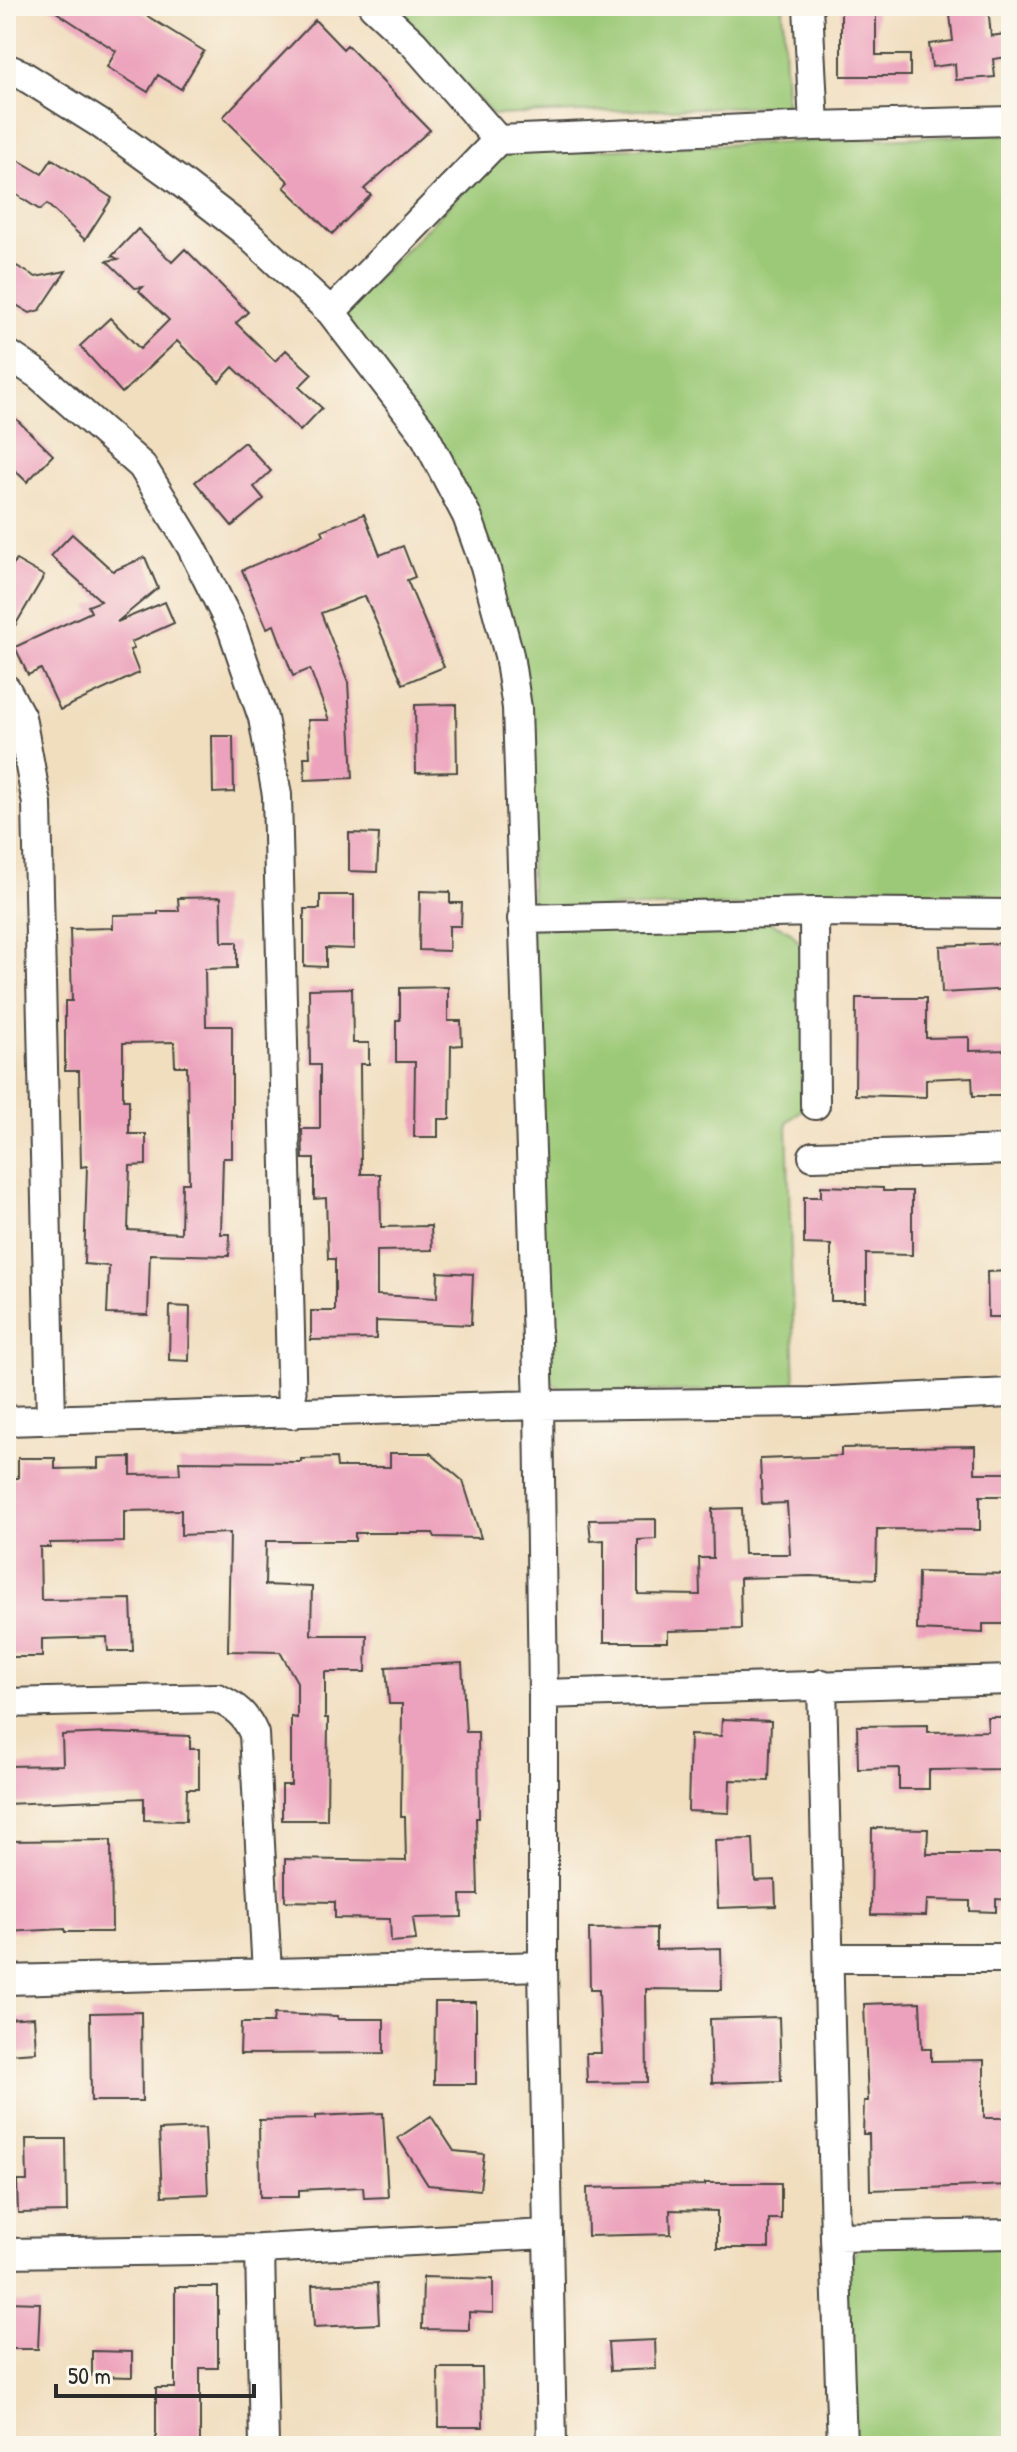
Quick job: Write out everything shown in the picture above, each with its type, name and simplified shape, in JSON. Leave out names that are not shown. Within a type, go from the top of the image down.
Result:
[{"type":"street","points":[[373,6],[414,44],[498,140]]},
{"type":"street","points":[[808,6],[814,126]]},
{"type":"street","points":[[6,68],[21,74],[99,123],[178,180],[244,231],[331,312],[423,432],[467,516],[485,566],[509,655],[517,708],[539,1405],[543,1966],[552,2446]]},
{"type":"street","points":[[331,312],[498,140],[1011,121]]},
{"type":"street","points":[[6,353],[39,375],[142,466],[191,546],[232,628],[263,718],[277,795],[292,1414]]},
{"type":"street","points":[[6,689],[21,717],[37,804],[51,1419]]},
{"type":"street","points":[[522,919],[814,912],[1011,914]]},
{"type":"street","points":[[814,912],[815,1105]]},
{"type":"street","points":[[813,1156],[1011,1150]]},
{"type":"street","points":[[6,1421],[539,1405],[810,1402],[1011,1393]]},
{"type":"street","points":[[543,1694],[1011,1680]]},
{"type":"street","points":[[822,1684],[842,2446]]},
{"type":"street","points":[[6,1703],[217,1698],[232,1705],[248,1719],[254,1734],[267,1973]]},
{"type":"street","points":[[829,1958],[1011,1958]]},
{"type":"street","points":[[6,1980],[543,1966]]},
{"type":"street","points":[[6,2253],[260,2249],[547,2234]]},
{"type":"street","points":[[835,2237],[1011,2234]]},
{"type":"street","points":[[260,2249],[264,2446]]},
{"type":"green space","points":[[393,6],[783,6],[786,105],[493,115]]},
{"type":"green space","points":[[1011,134],[1011,901],[532,909],[524,708],[473,514],[343,313],[501,153]]},
{"type":"green space","points":[[6,734],[18,797],[6,797]]},
{"type":"green space","points":[[768,921],[791,932],[809,953],[810,1103],[787,1122],[795,1390],[565,1392],[545,1377],[528,928]]},
{"type":"green space","points":[[1011,2241],[1011,2446],[851,2446],[844,2264],[864,2243]]},
{"type":"building","points":[[47,6],[131,6],[204,51],[181,89],[158,75],[148,92],[107,67],[116,51]]},
{"type":"building","points":[[841,6],[876,6],[876,55],[910,55],[910,76],[841,76]]},
{"type":"building","points":[[949,6],[988,6],[991,36],[1005,34],[1008,57],[993,59],[995,77],[956,80],[955,64],[932,67],[929,44],[953,41]]},
{"type":"building","points":[[315,20],[343,49],[347,45],[430,130],[364,189],[371,195],[332,234],[284,187],[289,182],[223,117]]},
{"type":"building","points":[[6,153],[42,174],[52,159],[112,198],[85,240],[47,204],[40,210],[6,188]]},
{"type":"building","points":[[138,229],[172,262],[185,249],[248,312],[236,323],[275,361],[286,350],[312,374],[299,387],[322,408],[300,431],[233,367],[219,382],[177,341],[122,393],[80,346],[110,318],[140,349],[169,320],[139,291],[143,287],[135,288],[107,261],[118,259],[112,256]]},
{"type":"building","points":[[6,260],[36,277],[66,271],[40,310],[30,313],[6,299]]},
{"type":"building","points":[[6,409],[53,455],[27,482],[6,462]]},
{"type":"building","points":[[244,442],[271,471],[254,487],[264,499],[232,526],[195,482]]},
{"type":"building","points":[[364,514],[380,555],[403,546],[415,577],[407,580],[444,667],[403,684],[365,596],[321,613],[348,682],[353,778],[305,780],[304,757],[310,757],[308,720],[329,720],[310,669],[293,676],[274,625],[267,628],[242,570],[324,535],[322,530]]},
{"type":"building","points":[[72,534],[113,571],[145,557],[158,588],[117,622],[165,602],[174,623],[131,642],[134,649],[130,650],[139,673],[60,710],[41,669],[28,675],[15,647],[91,612],[88,606],[101,601],[51,556]]},
{"type":"building","points":[[16,560],[44,576],[6,641],[6,577]]},
{"type":"building","points":[[456,704],[457,772],[416,773],[415,705]]},
{"type":"building","points":[[212,736],[233,736],[234,792],[213,793]]},
{"type":"building","points":[[349,833],[379,834],[377,872],[349,871]]},
{"type":"building","points":[[420,891],[450,892],[450,903],[462,903],[461,926],[449,926],[449,951],[419,950]]},
{"type":"building","points":[[320,895],[354,895],[354,949],[326,948],[326,967],[304,966],[304,909],[320,909]]},
{"type":"building","points":[[221,897],[222,942],[237,942],[237,968],[205,969],[206,1026],[232,1026],[232,1158],[223,1158],[221,1234],[230,1234],[229,1256],[150,1254],[148,1315],[107,1314],[109,1266],[84,1264],[87,1166],[81,1167],[79,1071],[65,1071],[65,1001],[72,1001],[70,929],[113,928],[113,915],[179,911],[178,898]],"holes":[[[174,1042],[175,1066],[187,1066],[189,1183],[182,1183],[181,1233],[128,1230],[130,1166],[146,1165],[146,1134],[129,1134],[129,1100],[123,1100],[123,1043]]]},
{"type":"building","points":[[1006,943],[1007,960],[1011,960],[1011,989],[942,993],[940,946]]},
{"type":"building","points":[[448,987],[448,1021],[461,1021],[462,1045],[451,1046],[450,1119],[438,1119],[438,1137],[414,1137],[415,1062],[396,1062],[400,988]]},
{"type":"building","points":[[352,988],[353,1043],[369,1043],[369,1064],[360,1064],[361,1174],[380,1174],[381,1227],[431,1226],[432,1250],[377,1251],[377,1295],[437,1298],[438,1272],[473,1274],[471,1325],[376,1321],[376,1339],[311,1340],[311,1311],[335,1311],[335,1259],[328,1259],[326,1198],[314,1199],[314,1159],[303,1159],[302,1129],[320,1129],[320,1065],[310,1065],[309,989]]},
{"type":"building","points":[[856,998],[926,998],[926,1038],[969,1037],[969,1051],[1011,1050],[1011,1096],[973,1096],[972,1077],[926,1079],[926,1097],[855,1095]]},
{"type":"building","points":[[821,1186],[912,1191],[912,1255],[866,1254],[866,1301],[831,1301],[831,1245],[804,1244],[804,1197],[821,1197]]},
{"type":"building","points":[[1011,1271],[1011,1317],[988,1317],[987,1272]]},
{"type":"building","points":[[170,1306],[190,1307],[189,1361],[169,1360]]},
{"type":"building","points":[[975,1446],[975,1473],[1011,1473],[1011,1496],[980,1496],[980,1530],[877,1529],[876,1579],[810,1576],[740,1578],[741,1629],[668,1631],[668,1642],[604,1642],[604,1540],[591,1541],[589,1520],[656,1519],[656,1539],[638,1540],[638,1594],[700,1595],[699,1558],[713,1558],[712,1509],[742,1508],[744,1554],[790,1554],[787,1503],[762,1504],[760,1459],[841,1456],[841,1448]]},
{"type":"building","points":[[390,1453],[430,1453],[463,1481],[481,1538],[435,1537],[433,1533],[355,1533],[355,1541],[266,1541],[265,1585],[312,1587],[311,1635],[367,1635],[366,1672],[325,1672],[327,1820],[282,1820],[282,1785],[291,1785],[291,1717],[297,1718],[297,1682],[280,1652],[228,1651],[230,1533],[181,1535],[181,1510],[124,1511],[124,1542],[50,1543],[50,1547],[40,1547],[41,1600],[131,1599],[133,1651],[108,1651],[107,1637],[42,1639],[42,1657],[6,1657],[6,1478],[18,1478],[18,1458],[55,1458],[55,1469],[98,1468],[98,1458],[131,1457],[131,1475],[180,1474],[179,1461],[301,1462],[301,1459],[336,1458],[337,1467],[390,1467]]},
{"type":"building","points":[[918,1572],[1011,1574],[1011,1624],[983,1624],[983,1633],[917,1630]]},
{"type":"building","points":[[462,1663],[466,1732],[478,1732],[479,1818],[476,1818],[478,1895],[461,1895],[462,1917],[413,1918],[416,1940],[391,1942],[390,1919],[335,1918],[335,1902],[285,1901],[285,1859],[406,1861],[405,1817],[401,1817],[402,1704],[389,1704],[386,1667]]},
{"type":"building","points":[[987,1717],[1011,1717],[1011,1769],[929,1770],[929,1789],[899,1789],[899,1768],[858,1769],[857,1726],[928,1725],[928,1732],[988,1731]]},
{"type":"building","points":[[722,1719],[771,1721],[769,1781],[730,1780],[729,1813],[688,1811],[690,1735],[721,1736]]},
{"type":"building","points":[[62,1735],[190,1736],[190,1749],[199,1749],[199,1789],[187,1789],[186,1821],[144,1820],[144,1798],[6,1804],[6,1766],[63,1765]]},
{"type":"building","points":[[872,1828],[928,1829],[927,1854],[1011,1854],[1011,1900],[996,1899],[996,1912],[970,1911],[970,1901],[927,1900],[926,1916],[871,1915]]},
{"type":"building","points":[[753,1839],[755,1881],[775,1880],[776,1906],[718,1908],[715,1840]]},
{"type":"building","points":[[111,1840],[112,1932],[65,1932],[65,1929],[6,1932],[6,1841]]},
{"type":"building","points":[[656,1928],[656,1950],[721,1948],[722,1990],[646,1989],[647,2082],[587,2083],[586,2053],[601,2053],[599,1990],[590,1990],[589,1929]]},
{"type":"building","points":[[435,2002],[476,2002],[476,2084],[434,2084]]},
{"type":"building","points":[[920,2002],[922,2049],[931,2049],[931,2061],[984,2060],[984,2118],[1011,2118],[1011,2185],[870,2190],[869,2134],[863,2134],[864,2101],[868,2101],[864,2004]]},
{"type":"building","points":[[141,2012],[142,2101],[91,2101],[90,2013]]},
{"type":"building","points":[[274,2014],[384,2019],[384,2053],[240,2054],[241,2023],[273,2023]]},
{"type":"building","points":[[34,2017],[36,2052],[6,2054],[6,2019]]},
{"type":"building","points":[[779,2017],[781,2081],[712,2083],[710,2019]]},
{"type":"building","points":[[383,2113],[388,2197],[364,2198],[363,2187],[299,2190],[299,2197],[260,2197],[259,2120]]},
{"type":"building","points":[[431,2116],[454,2151],[484,2154],[480,2190],[428,2185],[398,2138]]},
{"type":"building","points":[[205,2128],[208,2194],[162,2196],[159,2130]]},
{"type":"building","points":[[26,2139],[66,2139],[67,2212],[18,2213],[17,2181],[27,2181]]},
{"type":"building","points":[[781,2183],[781,2219],[769,2219],[769,2248],[717,2248],[717,2211],[670,2210],[671,2234],[588,2236],[587,2188]]},
{"type":"building","points":[[423,2277],[493,2279],[493,2313],[469,2312],[469,2330],[422,2329]]},
{"type":"building","points":[[377,2283],[379,2324],[314,2327],[312,2285]]},
{"type":"building","points":[[175,2287],[218,2287],[218,2368],[200,2368],[200,2446],[156,2446],[156,2388],[175,2388]]},
{"type":"building","points":[[6,2302],[40,2303],[38,2349],[6,2349]]},
{"type":"building","points":[[655,2340],[656,2369],[610,2371],[608,2342]]},
{"type":"building","points":[[92,2351],[132,2352],[132,2377],[92,2376]]},
{"type":"building","points":[[438,2368],[482,2368],[483,2427],[439,2427]]}]
